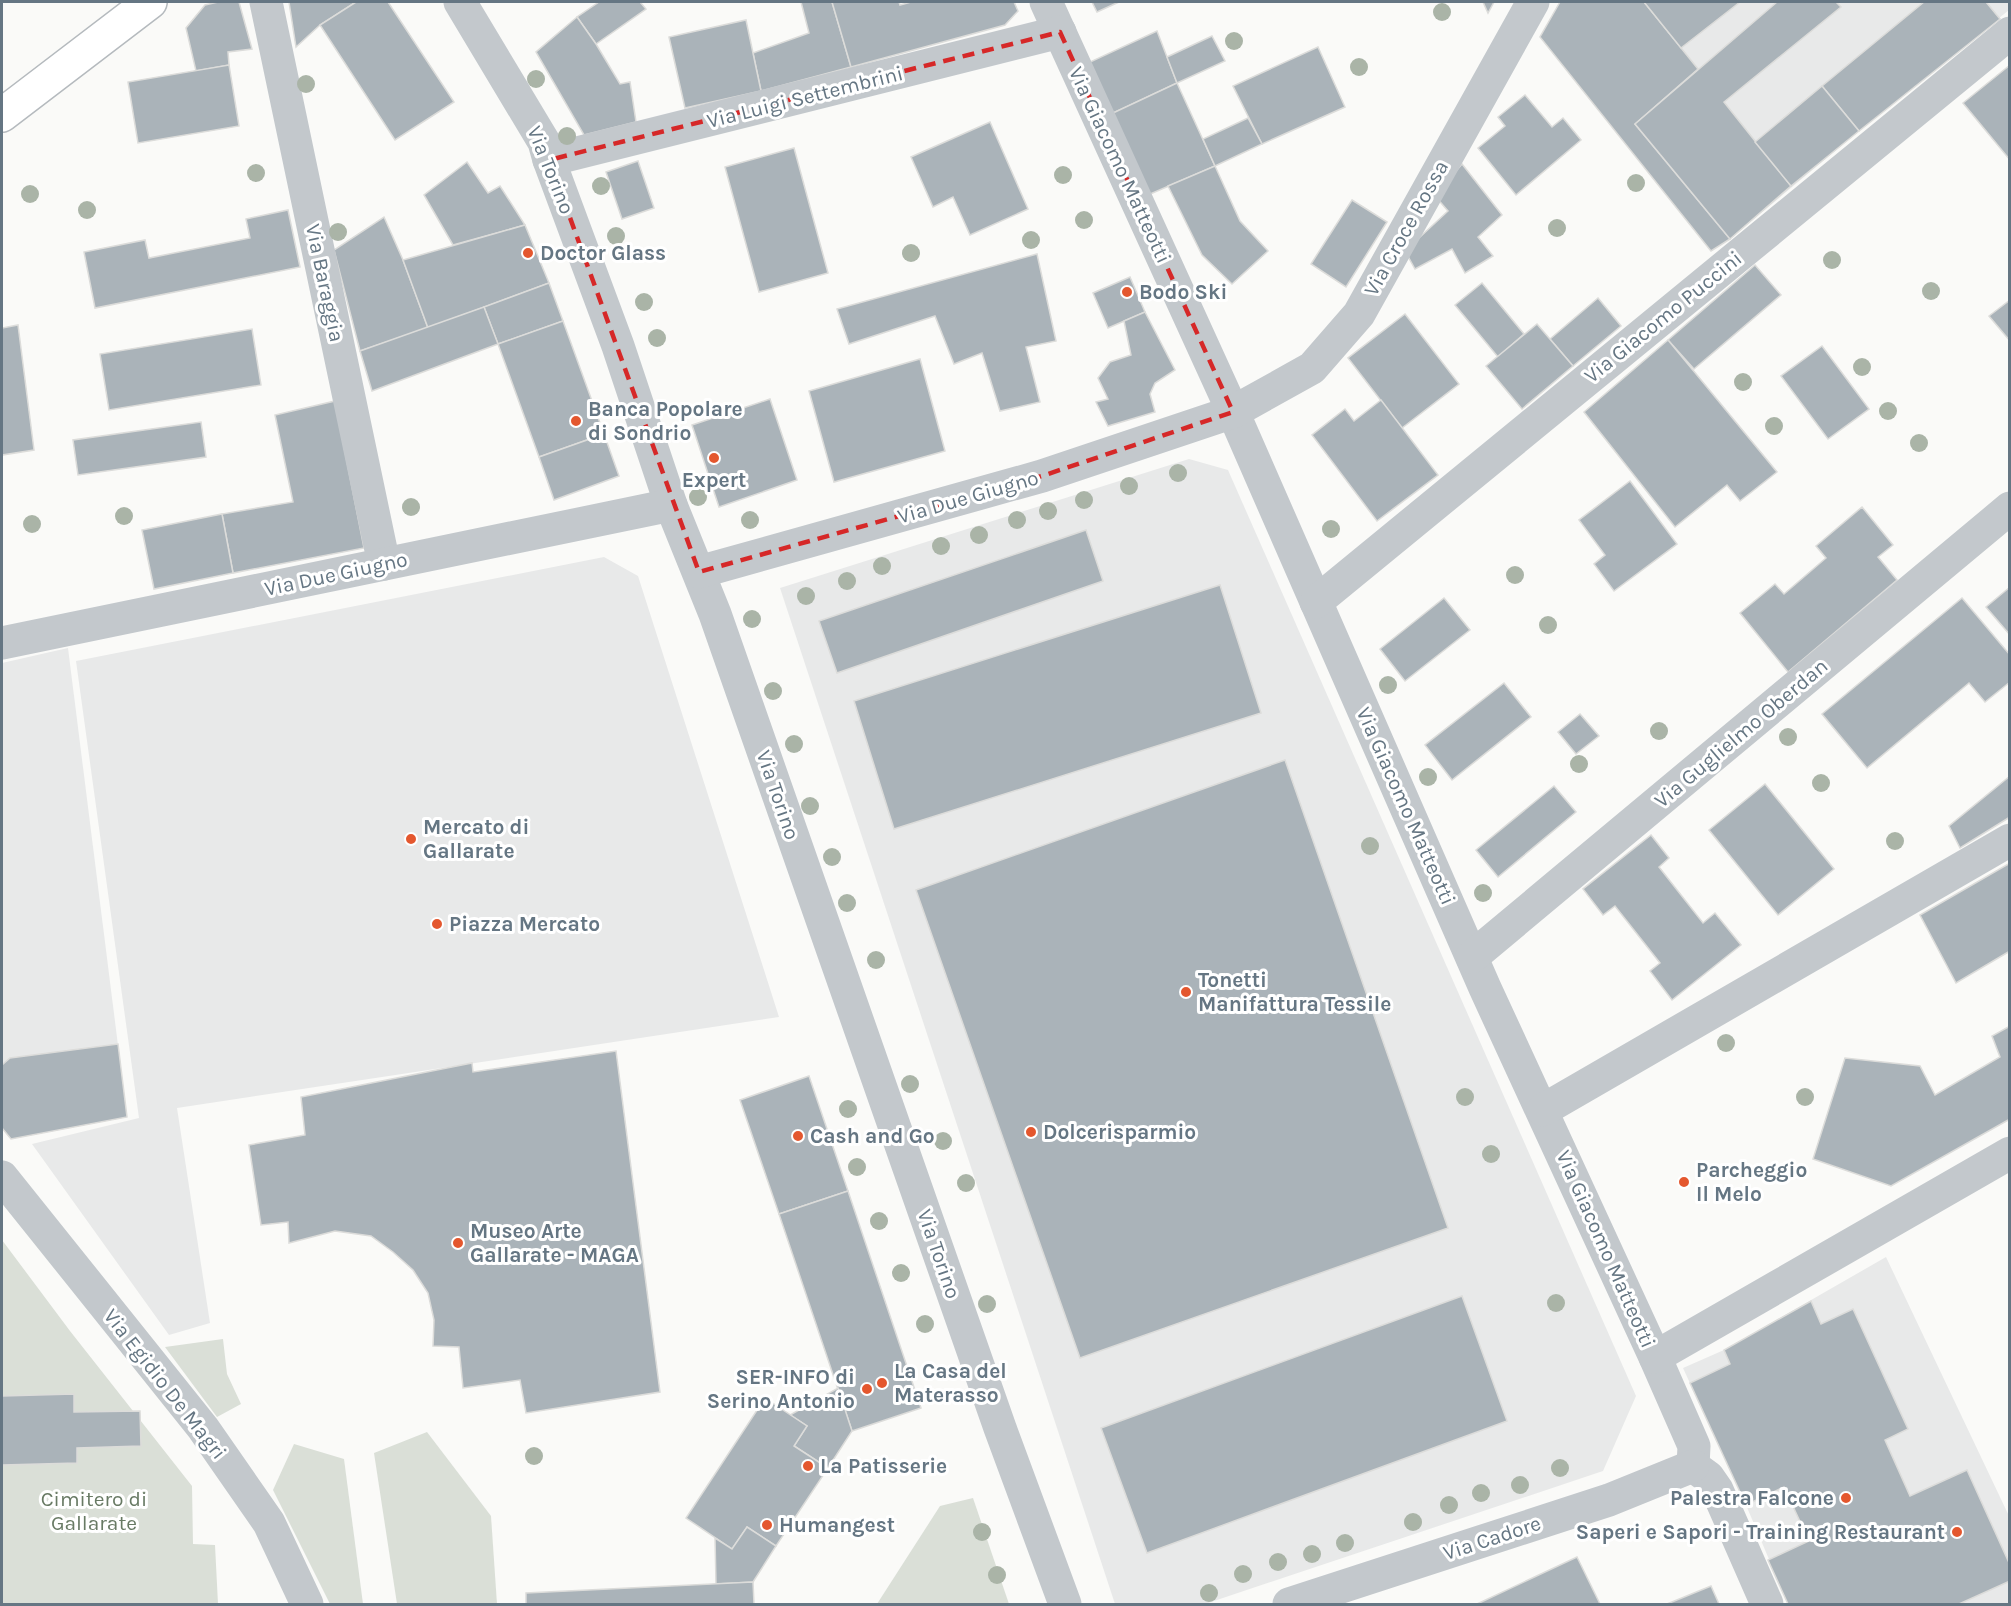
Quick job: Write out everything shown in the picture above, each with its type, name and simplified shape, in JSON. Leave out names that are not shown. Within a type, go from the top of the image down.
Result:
[{"type":"main road","points":[[2,115],[150,2]]},
{"type":"street","name":"Via Baraggia","points":[[266,2],[384,564]]},
{"type":"street","name":"Via Torino","points":[[460,2],[544,142],[618,346],[671,505],[699,572],[1000,1428],[1065,1605]]},
{"type":"street","name":"Via Giacomo Matteotti","points":[[1046,2],[1233,412],[1472,957],[1655,1357],[1694,1446],[1693,1466]]},
{"type":"street","name":"Via Croce Rossa","points":[[1233,412],[1312,368],[1359,314],[1533,2]]},
{"type":"street","name":"Via Luigi Settembrini","points":[[549,160],[1060,32]]},
{"type":"street","name":"Via Giacomo Puccini","points":[[1316,602],[2010,33]]},
{"type":"street","name":"Via Due Giugno","points":[[699,572],[1042,476],[1233,412]]},
{"type":"street","name":"Via Due Giugno","points":[[2,643],[671,505]]},
{"type":"street","name":"Via Guglielmo Oberdan","points":[[1472,957],[2010,508]]},
{"type":"street","points":[[1543,1110],[2010,840]]},
{"type":"street","points":[[1655,1357],[2010,1154]]},
{"type":"street","name":"Via Egidio De Magri","points":[[2,1177],[202,1428],[269,1523],[307,1605]]},
{"type":"street","points":[[1693,1466],[1708,1477],[1717,1490],[1767,1605]]},
{"type":"street","name":"Via Cadore","points":[[1289,1605],[1609,1500],[1693,1466]]},
{"type":"highlighted area","points":[[1060,32],[1233,412],[1042,476],[699,572],[549,160]]},
{"type":"shaded area","points":[[1560,2],[2009,2],[2009,10],[1730,239],[1711,251],[1540,37]]},
{"type":"shaded area","name":"Tonetti Manifattura Tessile","points":[[1189,459],[1228,470],[1636,1396],[1603,1471],[1205,1604],[1115,1604],[780,588]]},
{"type":"shaded area","name":"Mercato di Gallarate","points":[[604,557],[638,576],[779,1017],[177,1108],[210,1323],[169,1335],[32,1144],[139,1118],[76,661]]},
{"type":"shaded area","points":[[68,648],[127,1117],[11,1139],[2,1128],[2,663]]},
{"type":"shaded area","points":[[1886,1257],[2009,1516],[2009,1604],[1788,1604],[1746,1505],[1683,1368],[1724,1350]]},
{"type":"green space","name":"Cimitero di Gallarate","points":[[2,1240],[70,1331],[192,1486],[193,1544],[215,1545],[218,1604],[2,1604]]},
{"type":"green space","points":[[223,1339],[227,1374],[241,1404],[217,1417],[165,1347]]},
{"type":"green space","points":[[427,1432],[491,1516],[497,1604],[397,1604],[374,1453]]},
{"type":"green space","points":[[294,1444],[344,1459],[363,1604],[330,1604],[273,1490]]},
{"type":"green space","points":[[973,1498],[1009,1604],[877,1604],[940,1506]]},
{"type":"building","points":[[218,2],[239,2],[252,49],[228,52],[229,65],[196,71],[186,28],[205,5]]},
{"type":"building","points":[[289,2],[356,2],[320,25],[296,47]]},
{"type":"building","points":[[356,2],[388,2],[454,102],[395,140],[320,25]]},
{"type":"building","points":[[599,2],[640,2],[646,9],[596,44],[577,17]]},
{"type":"building","points":[[801,2],[832,2],[851,67],[761,91],[753,53],[809,33]]},
{"type":"building","points":[[832,2],[899,2],[900,5],[911,2],[1014,2],[1018,11],[1005,25],[851,67]]},
{"type":"building","points":[[1092,2],[1119,2],[1097,12]]},
{"type":"building","points":[[1483,2],[1494,2],[1488,13]]},
{"type":"building","points":[[1560,2],[1644,2],[1698,69],[1635,124],[1730,239],[1711,251],[1540,37]]},
{"type":"building","points":[[1644,2],[1740,2],[1681,48]]},
{"type":"building","points":[[1777,2],[1836,2],[1841,7],[1724,102],[1791,186],[1730,239],[1635,124]]},
{"type":"building","points":[[1924,2],[1986,2],[2000,19],[1859,131],[1822,86]]},
{"type":"building","points":[[577,17],[620,84],[630,82],[636,122],[584,135],[536,52]]},
{"type":"building","points":[[746,20],[761,91],[685,108],[669,37]]},
{"type":"building","points":[[1157,31],[1177,83],[1113,113],[1090,62]]},
{"type":"building","points":[[1212,36],[1225,61],[1177,83],[1167,57]]},
{"type":"building","points":[[1318,47],[1345,107],[1262,144],[1233,86]]},
{"type":"building","points":[[229,65],[239,126],[138,143],[128,82]]},
{"type":"building","points":[[2010,65],[2010,160],[1963,103]]},
{"type":"building","points":[[1177,83],[1215,166],[1148,195],[1113,113]]},
{"type":"building","points":[[1822,86],[1859,131],[1791,186],[1755,142]]},
{"type":"building","points":[[1525,95],[1552,127],[1563,118],[1581,140],[1516,195],[1478,148],[1505,126],[1498,117]]},
{"type":"building","points":[[1248,118],[1262,144],[1215,166],[1203,139]]},
{"type":"building","points":[[990,122],[1028,209],[970,235],[953,197],[933,207],[911,157]]},
{"type":"building","points":[[794,148],[828,273],[759,292],[725,167]]},
{"type":"building","points":[[638,161],[654,208],[622,219],[606,172]]},
{"type":"building","points":[[467,162],[488,193],[500,186],[525,225],[453,245],[424,195]]},
{"type":"building","points":[[1462,164],[1502,215],[1478,237],[1493,256],[1465,273],[1452,249],[1415,269],[1405,251],[1448,211],[1435,196]]},
{"type":"building","points":[[1215,166],[1240,221],[1268,251],[1232,284],[1202,255],[1168,186]]},
{"type":"building","points":[[1352,200],[1387,222],[1346,287],[1311,264]]},
{"type":"building","points":[[288,210],[300,267],[95,308],[84,252],[145,240],[149,258],[250,238],[246,219]]},
{"type":"building","points":[[384,217],[403,260],[428,328],[360,351],[334,250]]},
{"type":"building","points":[[525,225],[549,283],[428,328],[403,260]]},
{"type":"building","points":[[1037,254],[1056,341],[1026,347],[1040,402],[1000,411],[982,353],[954,364],[935,316],[849,344],[837,309]]},
{"type":"building","points":[[1755,265],[1781,295],[1694,369],[1668,340]]},
{"type":"building","points":[[1130,277],[1145,312],[1108,328],[1093,293]]},
{"type":"building","points":[[549,283],[563,321],[498,344],[484,307]]},
{"type":"building","points":[[1482,283],[1524,334],[1498,357],[1455,305]]},
{"type":"building","points":[[1598,298],[1621,326],[1573,366],[1550,339]]},
{"type":"building","points":[[2010,300],[2010,341],[1989,316]]},
{"type":"building","points":[[484,307],[498,344],[372,391],[360,351]]},
{"type":"building","points":[[1145,312],[1175,370],[1155,383],[1150,394],[1155,412],[1108,426],[1096,402],[1108,399],[1098,378],[1110,362],[1131,355],[1124,321]]},
{"type":"building","points":[[1405,314],[1459,384],[1402,428],[1348,358]]},
{"type":"building","points":[[563,321],[604,434],[539,457],[498,344]]},
{"type":"building","points":[[1537,324],[1573,366],[1522,409],[1486,366]]},
{"type":"building","points":[[18,325],[34,450],[2,455],[2,328]]},
{"type":"building","points":[[252,329],[261,385],[109,410],[100,354]]},
{"type":"building","points":[[1668,340],[1777,472],[1740,501],[1727,485],[1675,527],[1584,412]]},
{"type":"building","points":[[1822,346],[1869,409],[1828,439],[1781,376]]},
{"type":"building","points":[[920,359],[945,451],[834,482],[809,391]]},
{"type":"building","points":[[770,399],[797,480],[719,507],[692,425]]},
{"type":"building","points":[[1381,400],[1438,475],[1377,521],[1312,435],[1345,409],[1354,421]]},
{"type":"building","points":[[335,401],[364,548],[233,573],[222,514],[293,502],[275,415]]},
{"type":"building","points":[[201,422],[206,457],[78,475],[73,440]]},
{"type":"building","points":[[604,434],[619,476],[554,500],[539,457]]},
{"type":"building","points":[[1630,481],[1677,544],[1614,591],[1594,564],[1605,555],[1579,520]]},
{"type":"building","points":[[1862,507],[1893,545],[1878,557],[1897,580],[1788,672],[1740,613],[1775,584],[1784,594],[1826,558],[1816,546]]},
{"type":"building","points":[[222,514],[233,573],[154,589],[142,530]]},
{"type":"building","points":[[1086,530],[1103,581],[837,673],[819,621]]},
{"type":"building","points":[[1220,585],[1261,713],[894,829],[854,701]]},
{"type":"building","points":[[2010,587],[2010,635],[1986,607]]},
{"type":"building","points":[[1444,598],[1470,630],[1405,681],[1380,649]]},
{"type":"building","points":[[1962,598],[2010,655],[2010,682],[1985,702],[1969,683],[1867,768],[1822,714]]},
{"type":"building","points":[[1504,683],[1531,717],[1452,780],[1425,745]]},
{"type":"building","points":[[1580,714],[1599,736],[1576,754],[1558,732]]},
{"type":"building","points":[[1285,760],[1448,1228],[1080,1358],[916,890]]},
{"type":"building","points":[[2010,776],[2010,817],[1960,848],[1949,826]]},
{"type":"building","points":[[1765,784],[1834,869],[1778,915],[1709,830]]},
{"type":"building","points":[[1554,786],[1576,812],[1498,877],[1476,850]]},
{"type":"building","points":[[1651,835],[1669,858],[1659,867],[1703,923],[1715,913],[1741,945],[1672,1000],[1650,971],[1660,963],[1615,906],[1603,915],[1583,889]]},
{"type":"building","points":[[2010,863],[2010,951],[1956,983],[1920,915]]},
{"type":"building","points":[[2010,1026],[2010,1119],[1891,1186],[1813,1159],[1845,1058],[1920,1066],[1935,1095],[2000,1057],[1992,1036]]},
{"type":"building","points":[[118,1044],[127,1117],[11,1139],[2,1128],[2,1065],[10,1058]]},
{"type":"building","points":[[616,1051],[660,1392],[526,1413],[520,1380],[463,1388],[459,1347],[433,1346],[434,1320],[428,1293],[413,1270],[393,1252],[371,1236],[335,1231],[289,1243],[288,1222],[261,1225],[249,1145],[305,1135],[301,1097],[472,1063],[473,1072]]},
{"type":"building","points":[[809,1076],[848,1191],[779,1214],[740,1100]]},
{"type":"building","points":[[848,1191],[921,1408],[852,1431],[779,1214]]},
{"type":"building","points":[[1462,1296],[1507,1421],[1147,1553],[1101,1428]]},
{"type":"building","points":[[1811,1301],[1821,1324],[1853,1309],[1908,1429],[1885,1440],[1910,1496],[1967,1470],[2010,1565],[2010,1581],[1959,1604],[1788,1604],[1768,1560],[1809,1541],[1784,1487],[1746,1505],[1690,1383],[1730,1364],[1724,1350]]},
{"type":"building","points":[[838,1388],[852,1431],[828,1468],[794,1446],[807,1426],[790,1415]]},
{"type":"building","points":[[74,1394],[74,1412],[140,1411],[141,1446],[77,1448],[77,1463],[2,1465],[2,1396]]},
{"type":"building","points":[[765,1398],[807,1426],[794,1446],[828,1468],[776,1546],[747,1527],[732,1549],[686,1518]]},
{"type":"building","points":[[747,1527],[776,1546],[753,1582],[716,1584],[715,1538],[732,1549]]},
{"type":"building","points":[[1577,1557],[1600,1604],[1477,1604]]},
{"type":"building","points":[[753,1582],[754,1604],[526,1604],[526,1593]]},
{"type":"building","points":[[1711,1586],[1719,1604],[1667,1604]]},
{"type":"place","name":"Doctor Glass","points":[[528,253]]},
{"type":"place","name":"Bodo Ski","points":[[1127,292]]},
{"type":"place","name":"Banca Popolare di Sondrio","points":[[576,421]]},
{"type":"place","name":"Expert","points":[[714,458]]},
{"type":"place","name":"Mercato di Gallarate","points":[[411,839]]},
{"type":"place","name":"Piazza Mercato","points":[[437,924]]},
{"type":"place","name":"Tonetti Manifattura Tessile","points":[[1186,992]]},
{"type":"place","name":"Dolcerisparmio","points":[[1031,1132]]},
{"type":"place","name":"Cash and Go","points":[[798,1136]]},
{"type":"place","name":"Parcheggio Il Melo","points":[[1684,1182]]},
{"type":"place","name":"Museo Arte Gallarate - MAGA","points":[[458,1243]]},
{"type":"place","name":"La Casa del Materasso","points":[[882,1383]]},
{"type":"place","name":"SER-INFO di Serino Antonio","points":[[867,1389]]},
{"type":"place","name":"La Patisserie","points":[[808,1466]]},
{"type":"place","name":"Palestra Falcone","points":[[1846,1498]]},
{"type":"place","name":"Humangest","points":[[767,1525]]},
{"type":"place","name":"Saperi e Sapori - Training Restaurant","points":[[1957,1532]]}]
